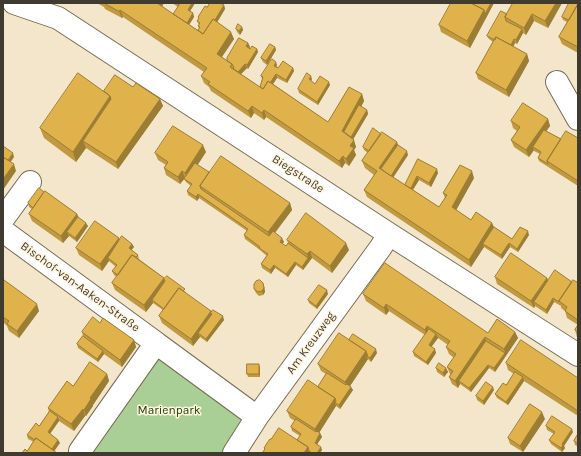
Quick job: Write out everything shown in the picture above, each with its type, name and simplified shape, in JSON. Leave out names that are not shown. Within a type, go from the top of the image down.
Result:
[{"type":"street","name":"Biegstraße","points":[[14,3],[58,18],[389,234],[578,355]]},
{"type":"street","points":[[557,82],[578,118]]},
{"type":"street","points":[[3,219],[30,182]]},
{"type":"street","name":"Bischof-van-Aaken-Straße","points":[[3,231],[257,417]]},
{"type":"street","name":"Am Kreuzweg","points":[[234,453],[257,417],[377,253],[389,234]]},
{"type":"street","points":[[80,451],[156,343]]},
{"type":"green space","name":"Marienpark","points":[[159,352],[252,416],[221,453],[88,453]]},
{"type":"building","points":[[104,3],[157,3],[203,34],[213,19],[231,32],[217,54],[232,64],[230,67],[263,89],[268,81],[328,122],[349,87],[362,94],[342,131],[354,140],[350,146],[354,148],[346,159],[343,156],[339,161],[264,110],[262,113],[252,106],[248,111],[208,84],[210,82],[201,76],[207,68],[120,10],[119,11]]},
{"type":"building","points":[[176,3],[192,3],[188,10],[193,13],[187,23],[173,14],[179,5]]},
{"type":"building","points":[[210,3],[220,3],[224,5],[215,20],[213,19],[203,34],[198,30],[200,23],[197,21],[205,6],[207,7]]},
{"type":"building","points":[[451,3],[471,3],[484,10],[467,41],[439,25]]},
{"type":"building","points":[[471,3],[491,3],[485,14],[484,10]]},
{"type":"building","points":[[513,3],[556,3],[545,21],[532,14],[524,28],[505,17]]},
{"type":"building","points":[[569,3],[578,4],[569,20],[562,17]]},
{"type":"building","points":[[578,4],[578,47],[559,37]]},
{"type":"building","points":[[501,11],[507,14],[505,17],[506,21],[522,29],[516,40],[514,39],[511,45],[496,37],[495,40],[487,36]]},
{"type":"building","points":[[238,24],[242,27],[239,31],[236,29]]},
{"type":"building","points":[[496,37],[527,54],[506,90],[476,73]]},
{"type":"building","points":[[239,38],[248,43],[246,46],[250,49],[252,46],[257,49],[247,65],[245,64],[238,72],[233,68],[234,67],[232,64],[227,61],[227,58]]},
{"type":"building","points":[[270,44],[275,47],[266,61],[261,58]]},
{"type":"building","points":[[272,59],[276,62],[274,66],[278,68],[283,61],[293,68],[286,80],[276,74],[270,83],[268,81],[263,89],[260,87],[263,77],[261,76]]},
{"type":"building","points":[[78,73],[110,96],[73,152],[40,128]]},
{"type":"building","points":[[307,73],[311,76],[309,79],[315,84],[320,76],[329,82],[317,102],[298,89]]},
{"type":"building","points":[[115,75],[133,87],[136,83],[160,99],[116,162],[83,141],[111,99],[110,96],[104,91]]},
{"type":"building","points":[[523,103],[548,119],[526,150],[511,140],[520,127],[511,121]]},
{"type":"building","points":[[359,105],[367,110],[351,137],[344,132]]},
{"type":"building","points":[[173,126],[203,145],[185,173],[182,171],[178,177],[164,168],[168,162],[155,153]]},
{"type":"building","points":[[373,128],[381,134],[369,151],[363,147]]},
{"type":"building","points":[[544,130],[561,139],[547,161],[548,164],[538,158],[541,152],[533,147]]},
{"type":"building","points":[[566,131],[578,138],[578,181],[547,161]]},
{"type":"building","points":[[382,132],[397,142],[379,168],[439,207],[447,195],[443,193],[460,165],[472,171],[452,207],[471,220],[476,212],[492,223],[469,260],[364,190],[377,171],[362,161]]},
{"type":"building","points":[[398,145],[407,151],[391,176],[381,169]]},
{"type":"building","points":[[3,146],[13,153],[8,160],[3,157]]},
{"type":"building","points":[[221,156],[290,203],[268,232],[200,186]]},
{"type":"building","points":[[3,157],[14,164],[3,179]]},
{"type":"building","points":[[418,159],[437,169],[429,183],[417,176],[410,188],[405,185]]},
{"type":"building","points":[[195,163],[209,172],[200,186],[201,189],[269,236],[273,231],[282,238],[280,242],[286,246],[288,243],[308,258],[302,267],[295,262],[286,274],[274,265],[270,270],[261,264],[268,254],[244,235],[248,229],[198,194],[196,197],[187,191],[192,184],[184,179]]},
{"type":"building","points":[[39,188],[44,192],[33,208],[28,203]]},
{"type":"building","points":[[45,191],[77,214],[61,236],[29,214]]},
{"type":"building","points":[[306,213],[346,243],[330,266],[310,251],[307,254],[287,240]]},
{"type":"building","points":[[78,217],[86,223],[75,238],[67,232]]},
{"type":"building","points":[[95,221],[119,238],[100,264],[76,248]]},
{"type":"building","points":[[494,227],[512,239],[520,227],[528,231],[517,249],[509,243],[501,255],[483,244]]},
{"type":"building","points":[[122,236],[132,244],[129,248],[138,255],[136,257],[132,255],[118,275],[112,271],[117,265],[108,258]]},
{"type":"building","points":[[511,253],[547,278],[531,301],[495,277]]},
{"type":"building","points":[[132,255],[164,278],[144,305],[112,283]]},
{"type":"building","points":[[385,263],[488,333],[497,319],[515,332],[504,349],[485,337],[455,381],[449,377],[453,371],[447,367],[456,354],[446,347],[450,341],[427,326],[425,330],[386,304],[384,308],[363,294]]},
{"type":"building","points":[[555,270],[572,282],[559,302],[553,298],[546,310],[534,302]]},
{"type":"building","points":[[167,276],[185,289],[183,291],[179,288],[164,309],[152,300]]},
{"type":"building","points":[[4,280],[37,304],[17,331],[7,324],[9,321],[3,317]]},
{"type":"building","points":[[260,280],[263,283],[264,288],[262,291],[258,292],[254,289],[254,284],[256,281]]},
{"type":"building","points":[[573,280],[577,282],[578,280],[578,320],[565,311],[567,307],[559,301]]},
{"type":"building","points":[[319,285],[327,290],[316,306],[308,300]]},
{"type":"building","points":[[179,288],[211,311],[191,339],[159,316]]},
{"type":"building","points":[[213,310],[223,316],[206,339],[198,333],[212,314],[211,313]]},
{"type":"building","points":[[93,317],[100,323],[103,318],[134,340],[120,360],[82,332]]},
{"type":"building","points":[[578,325],[578,332],[575,330]]},
{"type":"building","points":[[429,329],[436,334],[429,345],[435,349],[426,362],[413,352]]},
{"type":"building","points":[[339,333],[366,351],[345,382],[318,364]]},
{"type":"building","points":[[353,334],[376,349],[370,358],[368,357],[366,351],[349,340]]},
{"type":"building","points":[[83,336],[103,351],[97,359],[77,344]]},
{"type":"building","points":[[521,340],[578,378],[578,411],[506,363]]},
{"type":"building","points":[[486,341],[505,353],[494,368],[488,365],[469,388],[459,381]]},
{"type":"building","points":[[90,362],[107,374],[90,398],[91,399],[84,410],[83,409],[71,424],[48,408],[67,381],[73,386]]},
{"type":"building","points":[[439,363],[446,368],[443,373],[436,368]]},
{"type":"building","points":[[247,364],[259,364],[259,374],[247,374]]},
{"type":"building","points":[[515,372],[523,377],[506,402],[495,394],[503,383],[506,385]]},
{"type":"building","points":[[327,373],[351,387],[339,405],[335,403],[335,398],[318,387]]},
{"type":"building","points":[[308,380],[335,398],[315,429],[287,411]]},
{"type":"building","points":[[486,382],[493,387],[483,401],[476,396]]},
{"type":"building","points":[[530,404],[542,412],[520,446],[508,438]]},
{"type":"building","points":[[50,411],[58,417],[48,432],[58,440],[52,449],[36,438],[35,440],[27,435],[36,423],[39,426]]},
{"type":"building","points":[[552,416],[572,429],[561,448],[549,440],[555,432],[546,426]]},
{"type":"building","points":[[296,419],[320,433],[315,443],[321,447],[317,453],[312,453],[309,451],[308,447],[297,440],[301,434],[291,427]]},
{"type":"building","points":[[279,428],[308,447],[304,453],[262,453],[267,443]]},
{"type":"building","points":[[578,434],[578,444],[574,441]]},
{"type":"building","points":[[36,438],[57,453],[22,453],[25,449],[27,451]]}]
